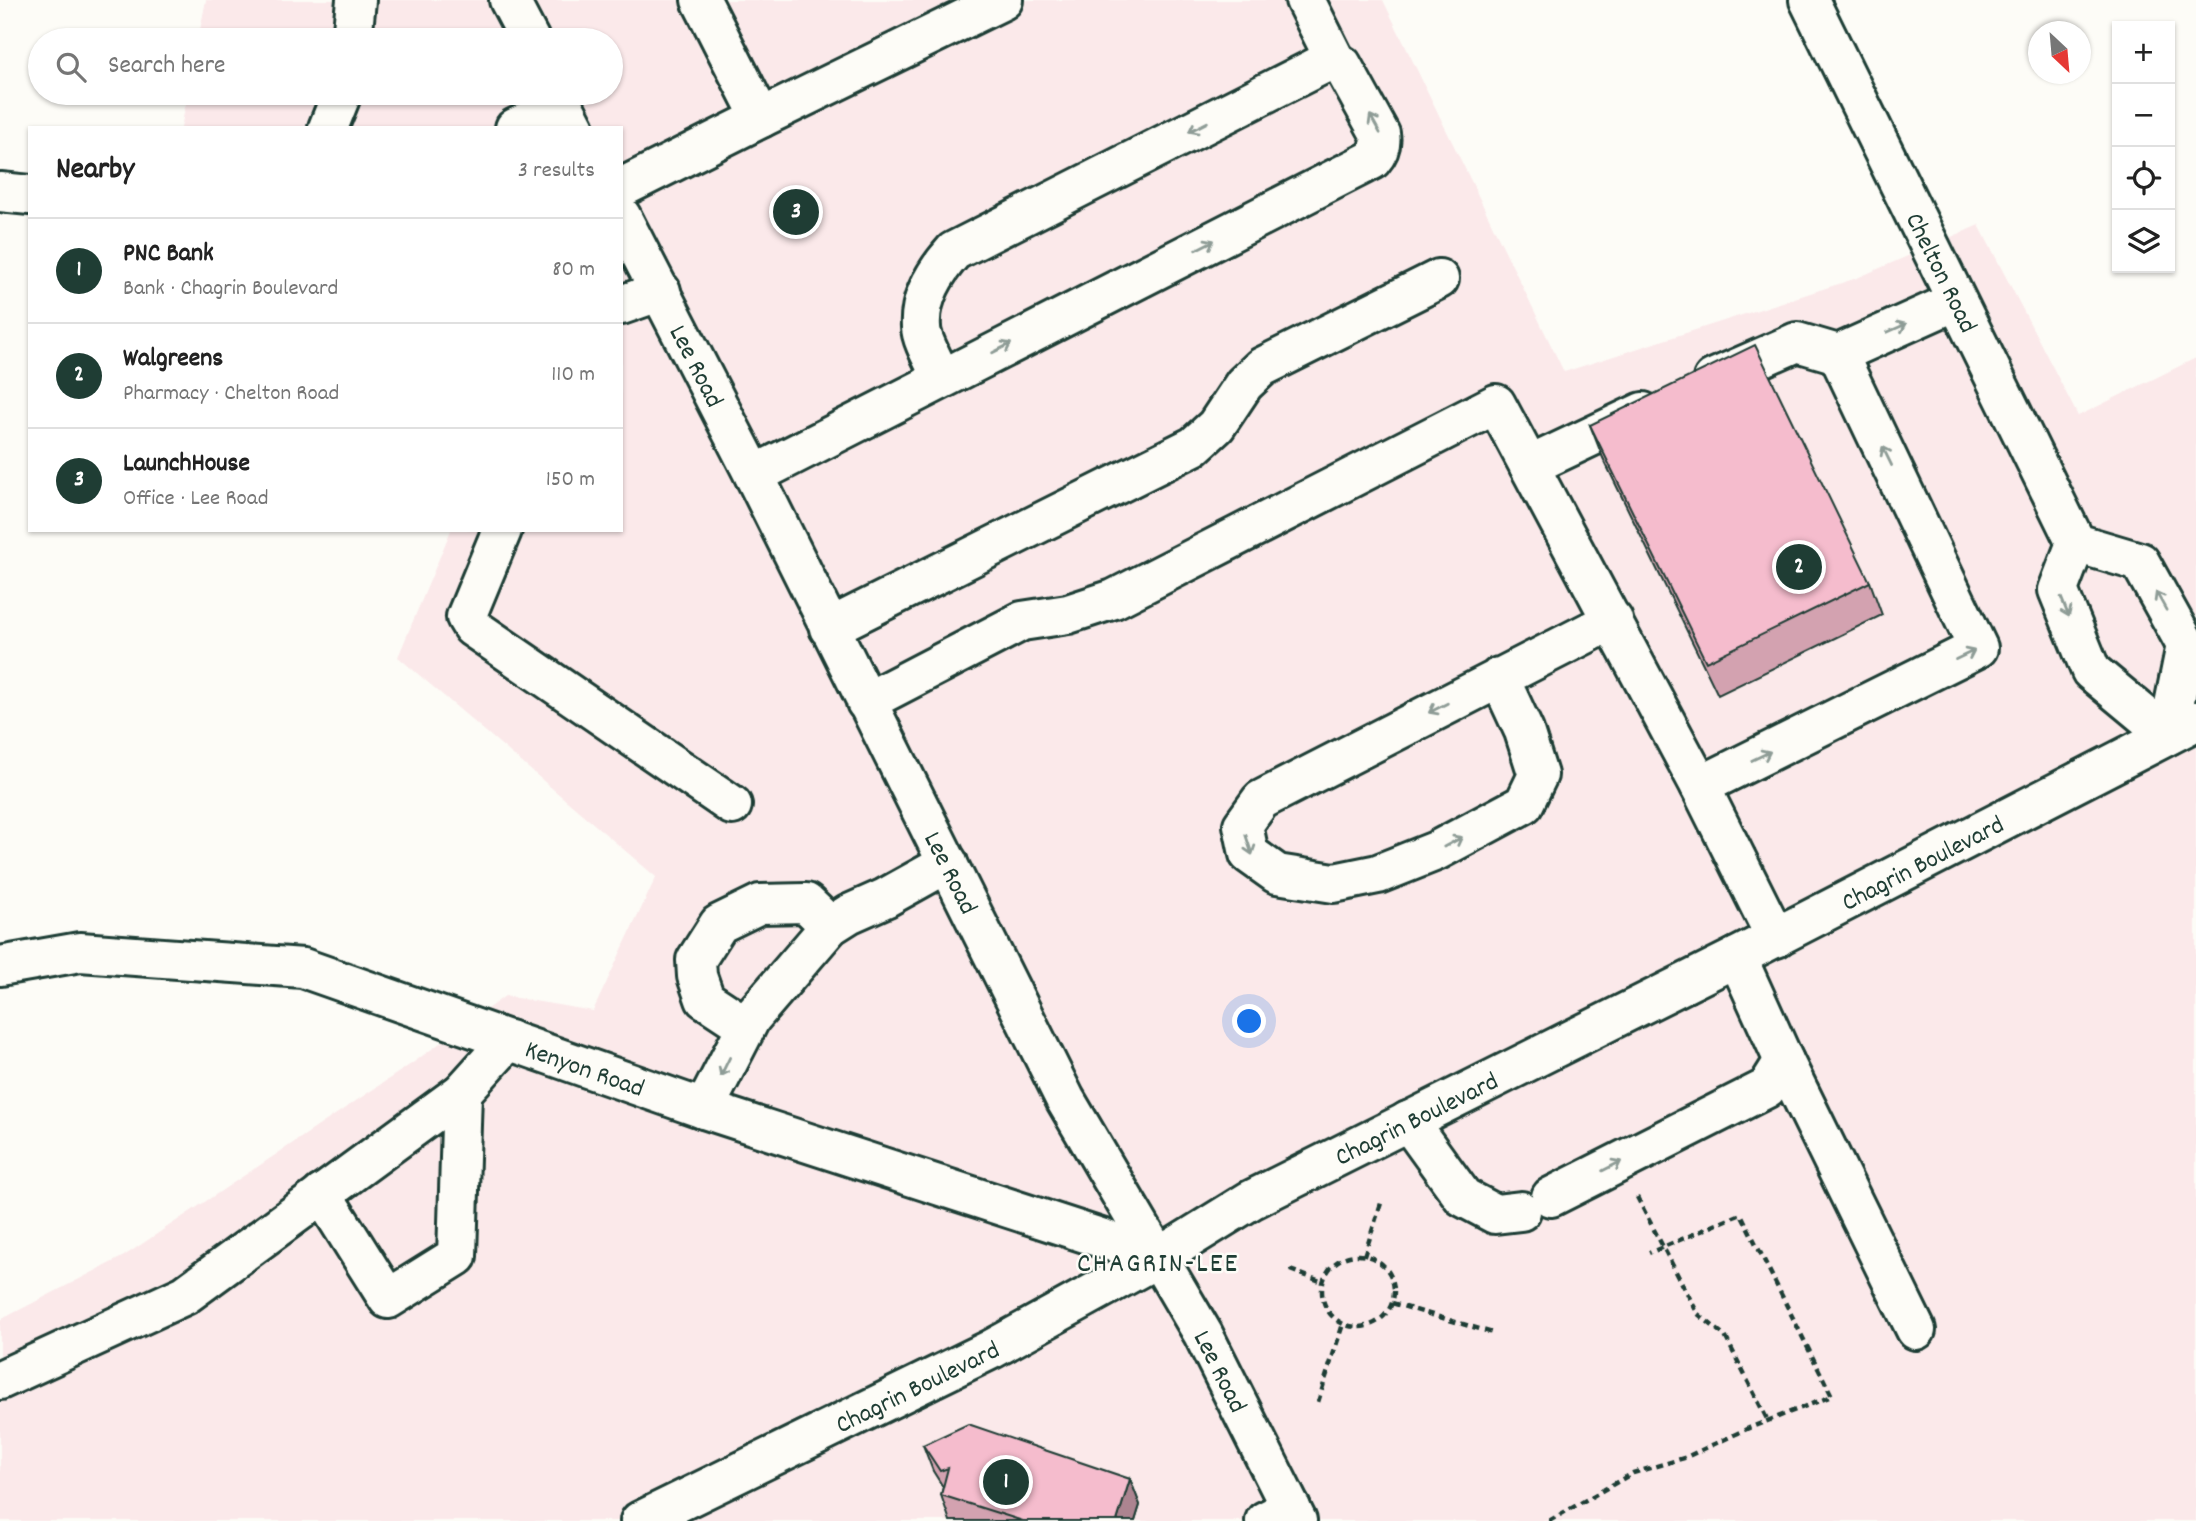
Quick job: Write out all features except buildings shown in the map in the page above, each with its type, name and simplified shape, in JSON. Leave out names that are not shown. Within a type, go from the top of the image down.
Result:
[{"type":"main road","points":[[353,28],[356,0]]},
{"type":"main road","points":[[509,0],[524,28]]},
{"type":"main road","points":[[701,0],[761,118]]},
{"type":"main road","points":[[623,187],[1003,0]]},
{"type":"main road","points":[[1305,0],[1336,62]]},
{"type":"main road","name":"Chelton Road","points":[[1809,0],[2076,543]]},
{"type":"main road","points":[[754,475],[1372,160],[1378,153],[1380,134],[1342,65],[1329,61],[954,251],[936,271],[923,305],[920,328],[942,379]]},
{"type":"main road","points":[[329,126],[337,105]]},
{"type":"main road","points":[[520,126],[565,109]]},
{"type":"main road","points":[[0,192],[28,195]]},
{"type":"main road","name":"Lee Road","points":[[623,220],[754,475],[1065,1099],[1203,1334],[1284,1517]]},
{"type":"main road","points":[[829,628],[1194,446],[1216,426],[1244,384],[1262,367],[1439,279]]},
{"type":"main road","points":[[623,303],[661,292]]},
{"type":"main road","points":[[1529,466],[1771,352],[1797,342],[1838,354],[1956,301]]},
{"type":"main road","points":[[1700,786],[1978,648],[1838,354]]},
{"type":"main road","points":[[866,702],[1022,621],[1068,614],[1114,599],[1496,404],[1613,620],[1776,938]]},
{"type":"main road","points":[[501,532],[466,617],[472,627],[732,806]]},
{"type":"main road","points":[[2076,543],[2140,562],[2186,645],[2182,727],[2091,671],[2058,590],[2076,543]]},
{"type":"main road","points":[[1499,677],[1524,731],[1538,775],[1524,804],[1436,851],[1378,874],[1334,883],[1277,874],[1249,854],[1243,825],[1261,800],[1499,677],[1613,620]]},
{"type":"main road","name":"Chagrin Boulevard","points":[[640,1521],[992,1349],[1159,1257],[1251,1200],[1776,938],[2182,727]]},
{"type":"main road","points":[[704,1109],[746,1026],[830,926],[948,863]]},
{"type":"main road","points":[[746,1026],[705,999],[697,976],[696,960],[719,924],[760,904],[806,903],[830,926]]},
{"type":"main road","name":"Kenyon Road","points":[[0,966],[80,952],[303,968],[704,1109],[1159,1257]]},
{"type":"main road","points":[[1737,957],[1776,1074],[1916,1330]]},
{"type":"main road","points":[[0,1380],[185,1294],[462,1092],[509,1040]]},
{"type":"main road","points":[[1408,1121],[1463,1197],[1495,1214],[1536,1204],[1776,1074]]},
{"type":"main road","points":[[322,1194],[388,1299],[457,1256],[462,1092]]},
{"type":"path","points":[[1631,1186],[1661,1248],[1698,1314],[1725,1336],[1768,1420]]},
{"type":"path","points":[[1364,1255],[1382,1200]]},
{"type":"path","points":[[1549,1521],[1633,1473],[1684,1458],[1768,1420],[1832,1396],[1741,1214],[1649,1253]]},
{"type":"path","points":[[1354,1255],[1364,1255],[1386,1268],[1392,1279],[1392,1303],[1377,1321],[1366,1326],[1343,1324],[1328,1310],[1324,1301],[1324,1282],[1335,1264],[1354,1255]]},
{"type":"path","points":[[1290,1270],[1324,1282]]},
{"type":"path","points":[[1392,1303],[1493,1333]]},
{"type":"path","points":[[1318,1402],[1343,1324]]},
{"type":"shaded area","points":[[206,0],[1383,0],[1564,372],[1857,278],[1979,225],[2078,416],[2196,358],[2196,1521],[0,1521],[0,1320],[124,1256],[414,1062],[505,996],[593,1011],[656,877],[398,657],[450,532],[623,532],[623,126],[181,126],[186,105],[623,105],[623,28],[200,28]]},
{"type":"place","name":"LaunchHouse","points":[[796,212]]},
{"type":"place","name":"Walgreens","points":[[1799,567]]},
{"type":"place","name":"PNC Bank","points":[[1006,1482]]},
{"type":"district","name":"CHAGRIN-LEE","points":[[1158,1261]]}]
